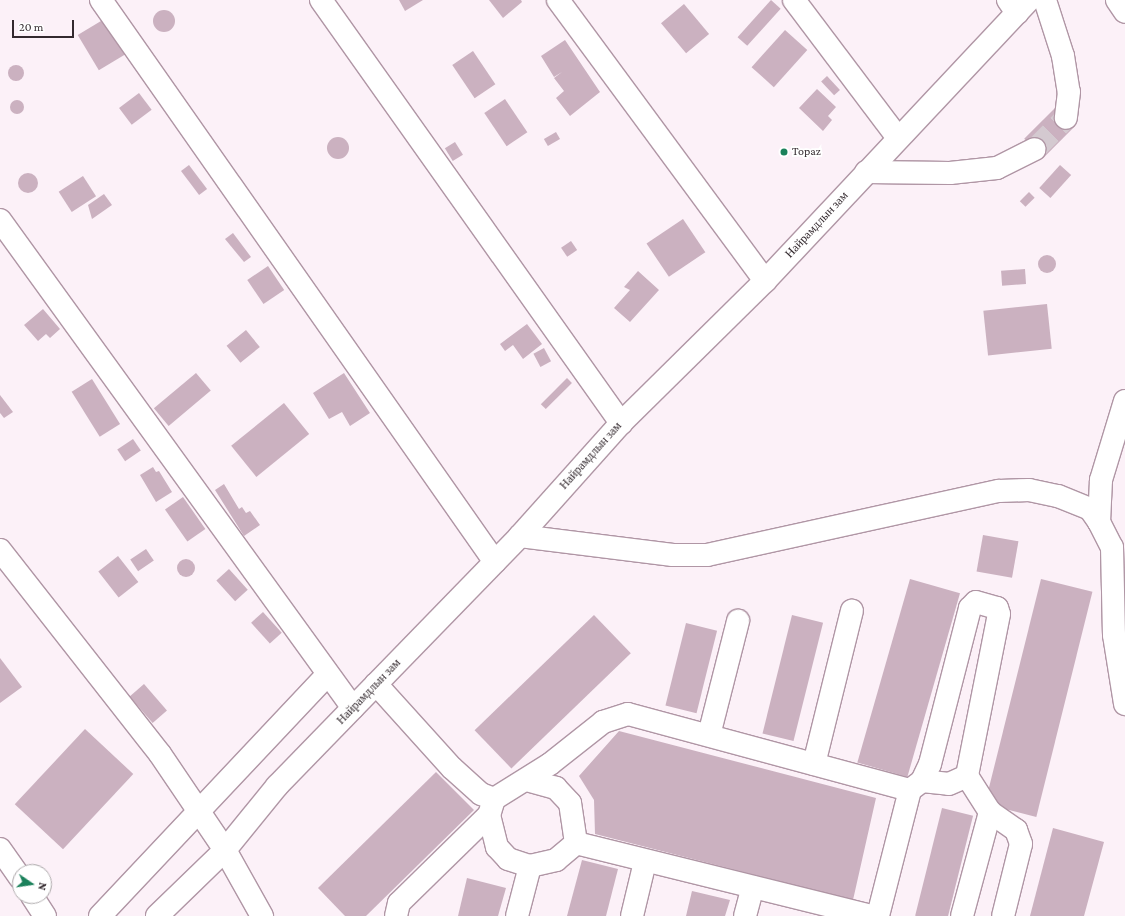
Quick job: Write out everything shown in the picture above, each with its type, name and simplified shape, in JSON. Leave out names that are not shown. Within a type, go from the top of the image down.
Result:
[{"type":"street","points":[[101,0],[495,562]]},
{"type":"street","points":[[321,0],[621,423]]},
{"type":"street","points":[[558,0],[765,281]]},
{"type":"street","points":[[794,0],[898,138]]},
{"type":"street","points":[[1045,0],[1063,56],[1068,92],[1066,118]]},
{"type":"street","points":[[1117,0],[1125,12]]},
{"type":"street","name":"Найрамдлын зам","points":[[157,916],[225,850],[277,786],[520,536],[621,423],[765,281],[898,138],[1018,4]]},
{"type":"street","points":[[866,172],[950,173],[997,168],[1035,148]]},
{"type":"street","points":[[0,220],[353,708]]},
{"type":"street","points":[[1099,522],[1101,480],[1125,401]]},
{"type":"street","points":[[520,536],[673,555],[707,555],[999,490],[1029,490],[1058,496],[1090,509],[1099,522],[1112,547],[1114,635],[1125,704]]},
{"type":"street","points":[[0,550],[160,754],[225,850],[262,916]]},
{"type":"street","points":[[878,916],[916,786],[930,764],[970,608],[976,602],[997,608],[999,614],[967,776],[990,812],[1016,830],[1021,844],[1003,916]]},
{"type":"street","points":[[814,764],[852,611]]},
{"type":"street","points":[[709,735],[738,621]]},
{"type":"street","points":[[100,916],[328,674]]},
{"type":"street","points":[[376,684],[452,768],[482,794],[492,807],[497,847],[508,859],[530,866],[556,860],[576,843]]},
{"type":"street","points":[[396,916],[399,903],[515,784],[527,780],[603,722],[617,716],[632,715],[814,764],[916,786],[949,784],[967,776]]},
{"type":"street","points":[[527,780],[550,785],[564,794],[575,820],[576,843]]},
{"type":"street","points":[[962,916],[990,812]]},
{"type":"street","points":[[576,843],[645,862],[871,916]]},
{"type":"street","points":[[0,849],[12,866]]},
{"type":"street","points":[[632,916],[645,862]]},
{"type":"street","points":[[517,916],[530,866]]},
{"type":"street","points":[[745,916],[753,887]]},
{"type":"street","points":[[37,904],[45,916]]},
{"type":"building","points":[[399,0],[423,0],[405,11]]},
{"type":"building","points":[[489,0],[521,0],[522,2],[503,18]]},
{"type":"building","points":[[771,0],[781,9],[747,46],[738,37]]},
{"type":"building","points":[[684,4],[709,34],[686,53],[661,23]]},
{"type":"building","points":[[164,10],[172,13],[175,21],[172,29],[164,32],[156,29],[153,21],[156,13]]},
{"type":"building","points":[[106,18],[127,53],[99,70],[78,35]]},
{"type":"building","points":[[785,30],[807,50],[774,87],[752,67]]},
{"type":"building","points":[[565,40],[600,92],[570,116],[556,98],[564,91],[554,78],[562,72],[554,77],[541,56]]},
{"type":"building","points":[[473,51],[495,84],[475,98],[452,65]]},
{"type":"building","points":[[13,65],[19,65],[24,70],[22,79],[19,81],[13,81],[8,76],[8,70]]},
{"type":"building","points":[[827,76],[840,90],[834,95],[821,81]]},
{"type":"building","points":[[817,89],[836,107],[828,116],[832,120],[823,131],[799,108]]},
{"type":"building","points":[[139,93],[152,110],[132,125],[119,108]]},
{"type":"building","points":[[505,99],[527,132],[507,146],[484,113]]},
{"type":"building","points":[[17,100],[22,102],[24,107],[22,112],[17,114],[12,112],[10,107],[12,102]]},
{"type":"building","points":[[1056,107],[1075,126],[1043,158],[1024,139]]},
{"type":"building","points":[[556,132],[560,139],[548,146],[544,139]]},
{"type":"building","points":[[338,137],[346,140],[349,148],[346,156],[338,159],[330,156],[327,148],[330,140]]},
{"type":"building","points":[[455,142],[463,155],[453,161],[445,148]]},
{"type":"building","points":[[189,165],[207,189],[199,195],[181,171]]},
{"type":"building","points":[[1060,165],[1071,175],[1050,198],[1039,188]]},
{"type":"building","points":[[24,173],[32,173],[38,179],[38,187],[32,193],[24,193],[18,187],[18,179]]},
{"type":"building","points":[[83,176],[96,196],[72,212],[59,192]]},
{"type":"building","points":[[1029,192],[1035,198],[1025,207],[1020,201]]},
{"type":"building","points":[[104,194],[112,205],[92,219],[88,205]]},
{"type":"building","points":[[683,219],[705,252],[669,277],[647,244]]},
{"type":"building","points":[[233,233],[251,257],[244,262],[225,239]]},
{"type":"building","points":[[571,241],[577,250],[567,257],[561,248]]},
{"type":"building","points":[[1043,255],[1051,255],[1056,260],[1054,271],[1051,273],[1043,273],[1038,268],[1038,260]]},
{"type":"building","points":[[268,266],[284,290],[263,304],[247,280]]},
{"type":"building","points":[[1025,269],[1026,284],[1002,286],[1001,271]]},
{"type":"building","points":[[638,271],[659,290],[630,322],[614,308],[630,290],[624,287]]},
{"type":"building","points":[[1047,304],[1052,349],[988,355],[983,311]]},
{"type":"building","points":[[43,309],[60,329],[50,338],[46,334],[38,341],[24,325]]},
{"type":"building","points":[[527,324],[542,344],[523,359],[513,345],[505,351],[500,344]]},
{"type":"building","points":[[246,330],[260,347],[240,363],[227,346]]},
{"type":"building","points":[[544,348],[551,361],[540,367],[533,354]]},
{"type":"building","points":[[196,373],[211,391],[169,426],[154,408]]},
{"type":"building","points":[[344,373],[370,413],[350,426],[342,412],[329,419],[313,393]]},
{"type":"building","points":[[567,378],[572,383],[546,409],[541,404]]},
{"type":"building","points":[[92,379],[120,424],[100,437],[72,392]]},
{"type":"building","points":[[0,395],[13,412],[4,418],[0,413]]},
{"type":"building","points":[[284,403],[309,434],[256,477],[231,446]]},
{"type":"building","points":[[133,439],[141,451],[125,461],[117,450]]},
{"type":"building","points":[[153,467],[156,472],[159,471],[172,492],[156,502],[140,475]]},
{"type":"building","points":[[224,484],[239,509],[242,507],[246,513],[250,511],[260,525],[244,536],[215,490]]},
{"type":"building","points":[[183,497],[205,529],[187,542],[165,510]]},
{"type":"building","points":[[983,535],[1018,541],[1012,578],[977,571]]},
{"type":"building","points":[[146,549],[154,561],[138,571],[130,560]]},
{"type":"building","points":[[118,556],[138,582],[119,597],[98,571]]},
{"type":"building","points":[[186,559],[192,562],[195,568],[192,574],[186,577],[180,574],[177,568],[180,562]]},
{"type":"building","points":[[229,569],[248,590],[235,601],[216,580]]},
{"type":"building","points":[[910,579],[960,593],[907,777],[857,763]]},
{"type":"building","points":[[1041,579],[1092,592],[1036,817],[985,804]]},
{"type":"building","points":[[263,612],[282,633],[270,644],[251,623]]},
{"type":"building","points":[[594,615],[631,653],[511,768],[475,730]]},
{"type":"building","points":[[792,615],[823,623],[794,741],[762,733]]},
{"type":"building","points":[[686,623],[717,631],[696,713],[665,705]]},
{"type":"building","points":[[0,658],[22,687],[0,703]]},
{"type":"building","points":[[144,684],[167,710],[153,723],[130,696]]},
{"type":"building","points":[[85,729],[133,774],[63,849],[15,804]]},
{"type":"building","points":[[619,731],[876,798],[853,900],[595,834],[594,800],[579,776]]},
{"type":"building","points":[[436,772],[474,810],[366,916],[345,916],[318,888]]},
{"type":"building","points":[[942,808],[973,816],[948,916],[915,916]]},
{"type":"building","points":[[1053,828],[1104,842],[1084,916],[1030,916]]},
{"type":"building","points":[[582,860],[618,869],[606,916],[567,916]]},
{"type":"building","points":[[467,878],[506,888],[498,916],[458,916]]},
{"type":"building","points":[[692,891],[730,900],[725,916],[686,916]]},
{"type":"tunnel","points":[[1035,149],[1066,118]]},
{"type":"place","name":"Topaz","points":[[784,152]]}]
